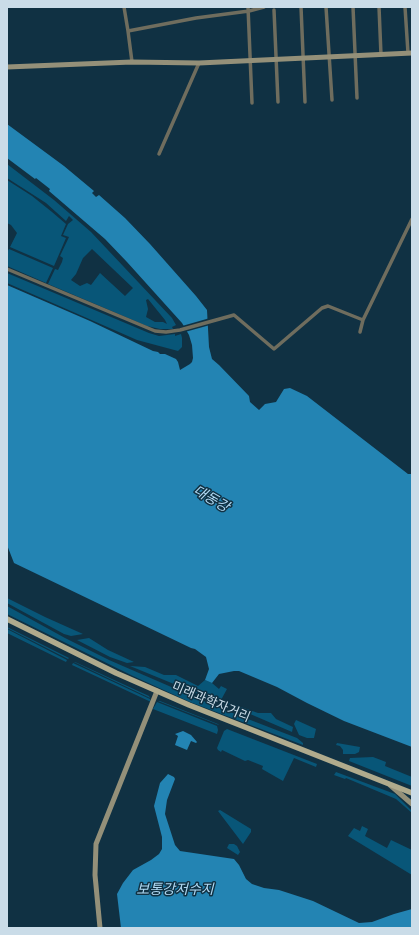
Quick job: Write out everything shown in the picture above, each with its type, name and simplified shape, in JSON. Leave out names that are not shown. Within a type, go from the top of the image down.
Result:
[{"type":"main road","name":"미래과학자거리","points":[[7,619],[116,673],[157,691],[234,724],[412,793]]},
{"type":"street","points":[[124,7],[132,62]]},
{"type":"street","points":[[128,31],[264,7]]},
{"type":"street","points":[[300,7],[305,102]]},
{"type":"street","points":[[326,7],[332,100]]},
{"type":"street","points":[[353,7],[357,98]]},
{"type":"street","points":[[379,7],[381,55]]},
{"type":"street","points":[[7,67],[132,62],[199,63],[410,53],[405,7]]},
{"type":"street","points":[[248,9],[252,103]]},
{"type":"street","points":[[274,10],[278,102]]},
{"type":"street","points":[[159,154],[199,63]]},
{"type":"street","points":[[360,332],[363,320],[412,219]]},
{"type":"street","points":[[7,269],[155,331],[166,332],[180,330],[234,315],[274,349],[322,308],[328,306],[363,320]]},
{"type":"street","points":[[100,928],[95,875],[96,844],[157,691]]},
{"type":"street","points":[[384,781],[412,804]]},
{"type":"shaded area","points":[[7,164],[54,200],[91,232],[172,318],[176,325],[172,327],[173,329],[160,329],[147,326],[48,284],[55,269],[58,270],[62,262],[63,258],[60,256],[69,237],[63,235],[68,224],[73,220],[69,216],[66,221],[46,203],[7,178]],"holes":[[[92,249],[133,288],[125,296],[100,273],[91,285],[87,283],[80,286],[71,280],[76,274],[83,258]],[[148,299],[165,320],[167,324],[163,322],[155,322],[146,317],[148,309],[146,300]]]},
{"type":"shaded area","points":[[7,180],[32,196],[66,224],[61,236],[66,238],[54,266],[10,247],[17,233],[11,225],[7,223]]},
{"type":"shaded area","points":[[9,249],[53,268],[46,283],[7,266],[7,252]]},
{"type":"shaded area","points":[[7,273],[149,333],[159,336],[175,334],[175,336],[181,334],[182,347],[178,351],[137,340],[7,283]]},
{"type":"shaded area","points":[[7,598],[83,634],[71,636],[64,634],[7,603]]},
{"type":"shaded area","points":[[7,606],[109,660],[222,709],[297,738],[303,743],[303,745],[190,702],[133,676],[7,614]]},
{"type":"shaded area","points":[[7,627],[69,658],[68,659]]},
{"type":"shaded area","points":[[7,629],[67,660],[66,662],[7,633]]},
{"type":"shaded area","points":[[89,638],[108,650],[134,662],[127,663],[110,657],[77,640]]},
{"type":"shaded area","points":[[74,662],[149,696],[150,698]]},
{"type":"shaded area","points":[[73,663],[150,699],[151,702],[72,665]]},
{"type":"shaded area","points":[[130,666],[145,667],[164,675],[176,675],[198,686],[205,680],[212,683],[219,689],[221,686],[227,689],[221,700],[213,700]]},
{"type":"shaded area","points":[[158,701],[160,701],[219,725]]},
{"type":"shaded area","points":[[157,702],[217,726],[217,734],[153,709]]},
{"type":"shaded area","points":[[227,702],[258,713],[271,713],[276,719],[293,727],[292,732],[227,704]]},
{"type":"shaded area","points":[[296,720],[316,729],[314,738],[307,738],[299,735],[294,724]]},
{"type":"shaded area","points":[[227,729],[317,764],[316,767],[294,758],[283,781],[262,769],[263,766],[248,760],[245,761],[222,750],[221,752],[218,750],[217,748],[224,731]]},
{"type":"shaded area","points":[[337,743],[360,747],[359,752],[355,754],[343,754],[343,750],[340,746],[336,745]]},
{"type":"shaded area","points":[[373,757],[386,762],[385,766],[412,777],[412,786],[349,761],[350,758]]},
{"type":"shaded area","points":[[336,772],[395,794],[412,811],[412,813],[396,799],[346,778],[345,779],[334,775]]},
{"type":"shaded area","points":[[220,810],[251,829],[251,832],[243,844],[218,811]]},
{"type":"shaded area","points":[[362,826],[368,829],[365,836],[387,848],[391,840],[412,850],[412,875],[348,836],[354,828],[360,831]]},
{"type":"shaded area","points":[[229,844],[234,844],[237,846],[240,852],[238,855],[227,848]]},
{"type":"water","name":"대동강","points":[[7,124],[64,166],[94,191],[92,193],[96,197],[99,195],[125,218],[196,296],[207,310],[209,347],[212,359],[249,396],[250,402],[259,410],[265,404],[276,402],[284,389],[290,388],[307,396],[408,474],[412,474],[412,747],[344,721],[277,687],[239,671],[219,674],[212,683],[205,680],[209,669],[206,657],[195,649],[14,563],[7,545],[7,285],[90,321],[153,351],[176,359],[180,370],[190,364],[193,358],[192,345],[189,335],[182,323],[127,262],[105,239],[49,191],[50,189],[7,158]]},
{"type":"water","points":[[183,731],[191,735],[197,742],[191,741],[187,750],[175,745],[178,736],[175,734]]},
{"type":"water","name":"보통강저수지","points":[[168,774],[175,779],[167,800],[165,814],[175,845],[180,851],[234,859],[239,865],[246,879],[252,884],[264,888],[279,890],[313,901],[359,923],[372,922],[412,909],[412,928],[121,928],[117,894],[133,870],[151,860],[159,854],[162,849],[162,837],[154,806],[160,783]]},
{"type":"pier","points":[[210,318],[210,325],[185,332],[182,326]]}]
